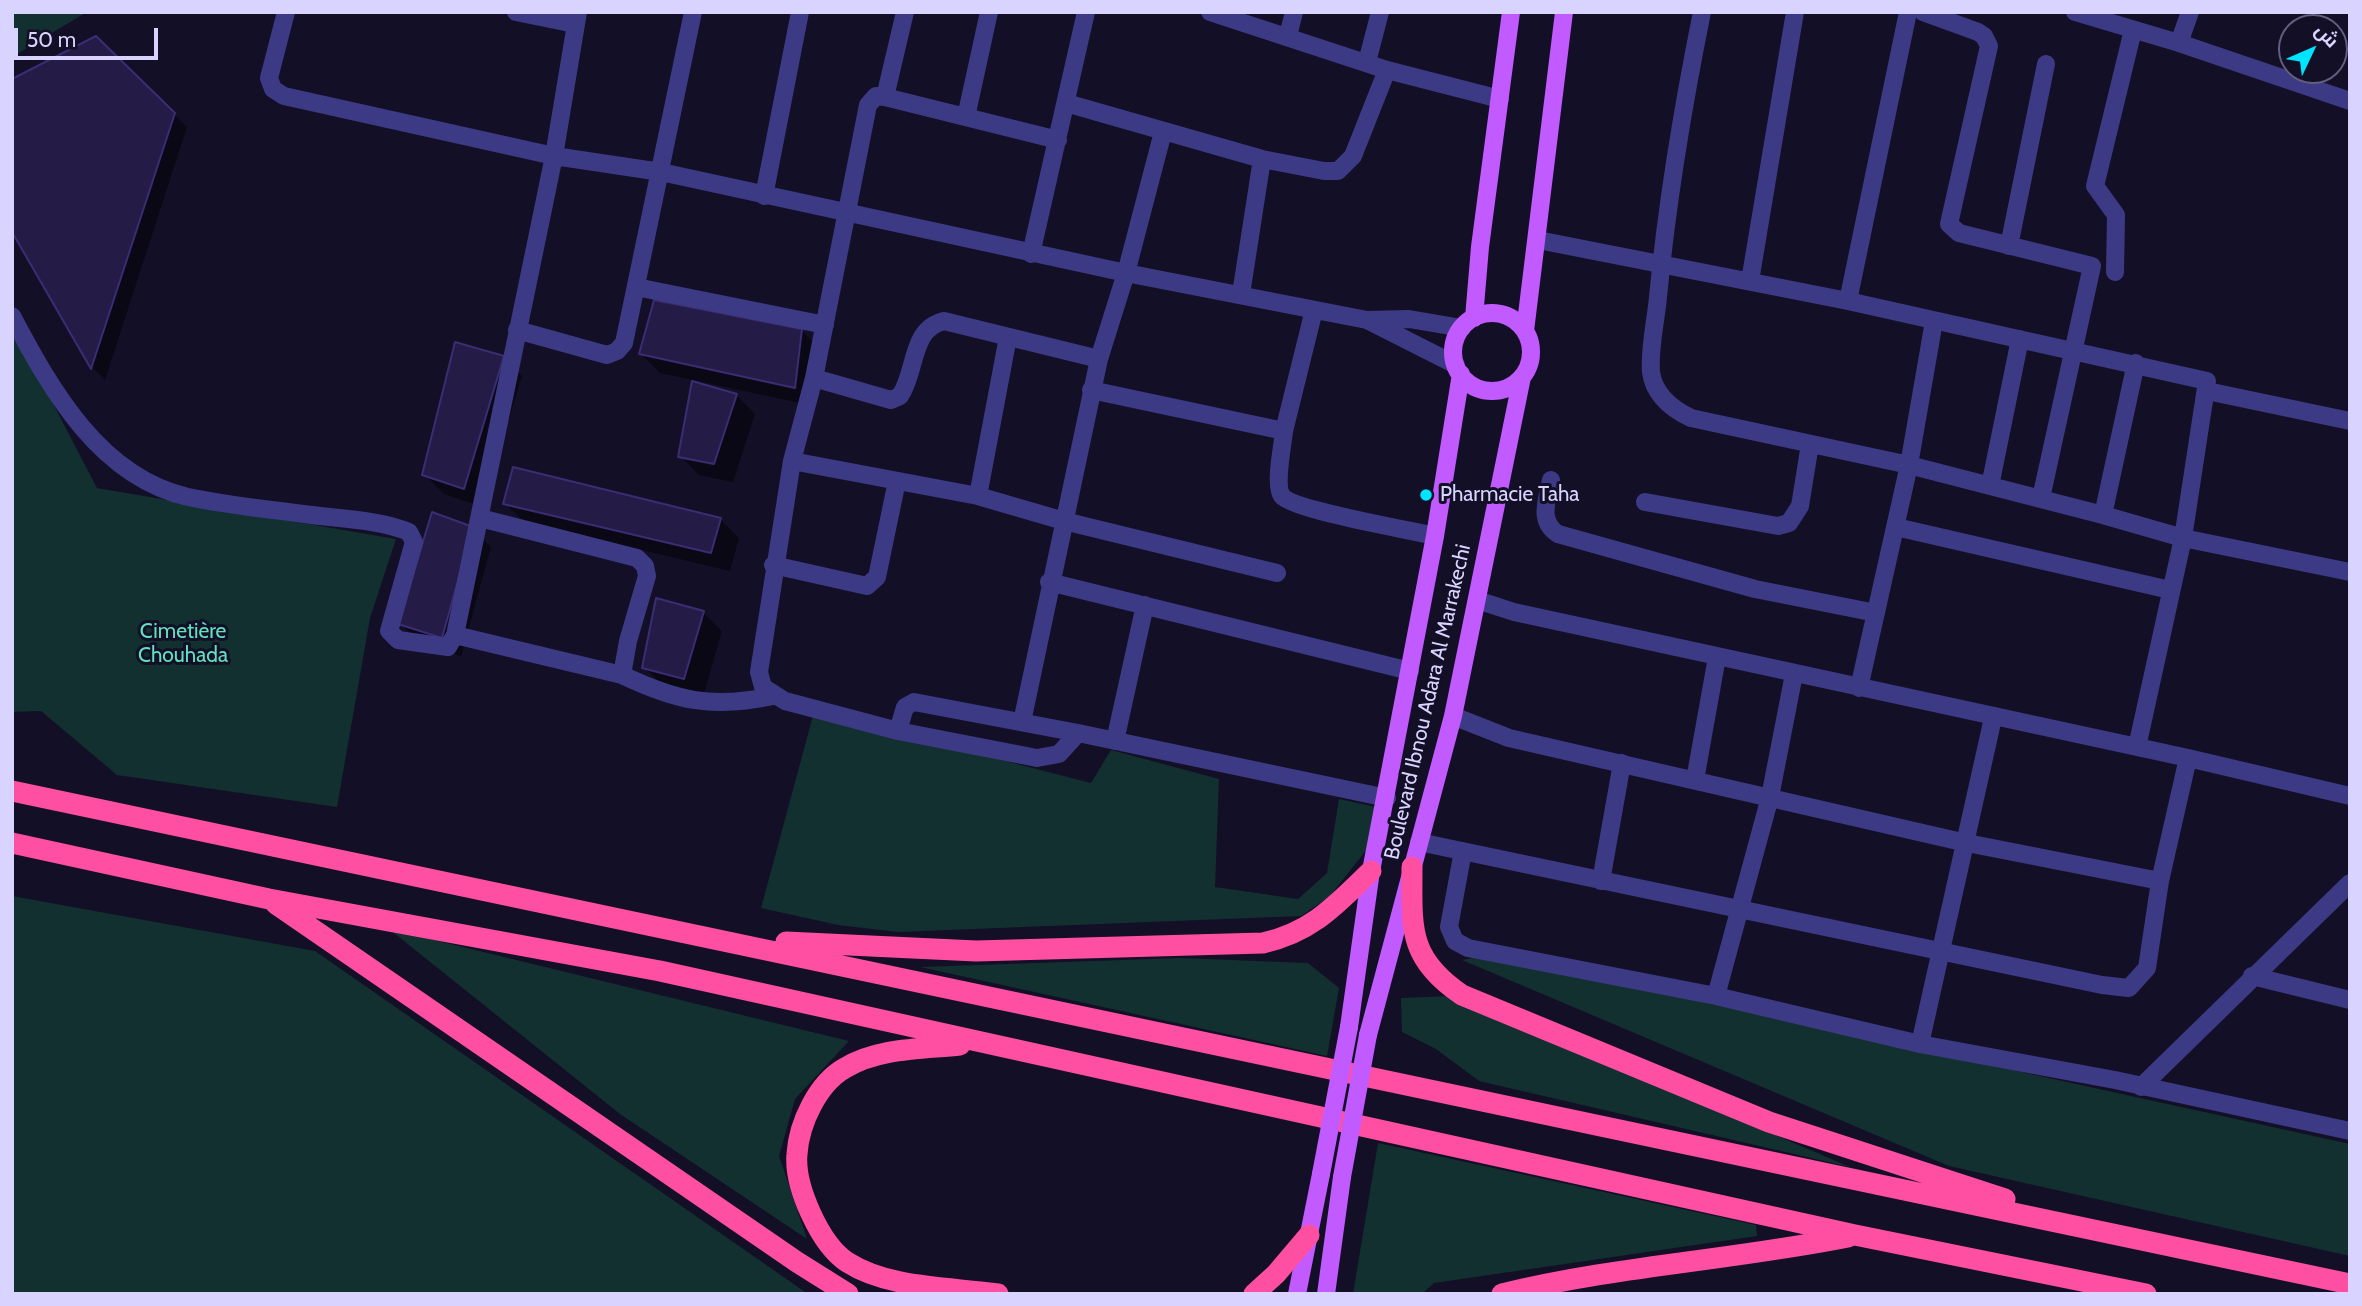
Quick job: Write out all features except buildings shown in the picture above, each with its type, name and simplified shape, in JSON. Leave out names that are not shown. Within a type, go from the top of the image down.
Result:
[{"type":"highway","points":[[12,791],[2350,1284]]},
{"type":"highway","points":[[12,843],[269,899],[660,971],[976,1043],[1855,1235],[2146,1294]]},
{"type":"highway","points":[[1412,867],[1412,923],[1420,954],[1438,979],[1462,995],[1769,1122],[1992,1196],[2032,1206],[2100,1231]]},
{"type":"highway","points":[[678,930],[824,946],[964,951],[1263,943],[1290,937],[1312,925],[1371,871]]},
{"type":"highway","points":[[269,899],[788,1256],[848,1294]]},
{"type":"highway","points":[[976,1043],[865,1058],[842,1069],[820,1091],[806,1117],[796,1154],[802,1192],[818,1228],[845,1261],[878,1277],[998,1294]]},
{"type":"highway","points":[[1254,1294],[1276,1274],[1308,1235]]},
{"type":"highway","points":[[1502,1294],[1551,1282],[1799,1247],[1855,1235]]},
{"type":"main road","points":[[1511,12],[1468,323],[1454,352],[1458,370],[1471,384],[1484,390],[1511,386],[1522,377],[1531,355],[1525,331],[1564,12]]},
{"type":"main road","points":[[1468,323],[1488,313],[1502,314],[1515,320],[1525,331]]},
{"type":"main road","name":"Boulevard Ibnou Adara Al Marrakechi","points":[[1297,1294],[1349,1027],[1371,871],[1435,536],[1458,370]]},
{"type":"main road","name":"Boulevard Ibnou Adara Al Marrakechi","points":[[1326,1294],[1342,1177],[1368,1035],[1453,716],[1522,377]]},
{"type":"street","points":[[286,12],[269,78],[273,89],[284,96],[554,156],[661,172],[1031,254],[1314,310],[1367,320],[1409,318],[1468,323]]},
{"type":"street","points":[[12,316],[37,363],[66,408],[107,454],[144,481],[187,497],[409,532],[414,542],[389,631],[398,640],[448,647],[455,635],[554,156],[576,18],[516,12]]},
{"type":"street","points":[[517,330],[607,355],[617,351],[624,343],[693,12]]},
{"type":"street","points":[[764,196],[800,12]]},
{"type":"street","points":[[885,97],[905,12]]},
{"type":"street","points":[[966,117],[989,12]]},
{"type":"street","points":[[1031,254],[1086,12]]},
{"type":"street","points":[[1210,12],[1387,70],[1500,99]]},
{"type":"street","points":[[1288,36],[1294,12]]},
{"type":"street","points":[[1367,62],[1380,12]]},
{"type":"street","points":[[1702,12],[1685,96],[1661,264],[1651,372],[1665,400],[1691,418],[1909,465],[2183,538],[2349,571]]},
{"type":"street","points":[[1750,281],[1795,12]]},
{"type":"street","points":[[1847,300],[1908,12]]},
{"type":"street","points":[[1923,12],[1978,32],[1987,40],[1989,46],[1949,224],[1959,233],[2092,266],[2041,498]]},
{"type":"street","points":[[2076,12],[2179,43],[2350,101]]},
{"type":"street","points":[[2179,43],[2190,12]]},
{"type":"street","points":[[2115,272],[2116,215],[2095,186],[2133,30]]},
{"type":"street","points":[[2009,246],[2046,64]]},
{"type":"street","points":[[1066,103],[1262,159],[1324,171],[1338,171],[1346,166],[1360,141],[1387,70]]},
{"type":"street","points":[[1058,140],[885,97],[872,99],[864,114],[848,213],[825,325],[792,461],[773,565],[759,672],[763,687],[773,696],[898,731],[1037,758],[1059,754],[1078,733]]},
{"type":"street","points":[[1022,722],[1091,390],[1126,273],[1163,132]]},
{"type":"street","points":[[1241,295],[1262,159]]},
{"type":"street","points":[[1538,240],[1847,300],[2207,381],[2183,538],[2137,747]]},
{"type":"street","points":[[636,287],[825,325]]},
{"type":"street","points":[[1314,310],[1284,431],[1278,486],[1282,496],[1294,504],[1316,510],[1435,536]]},
{"type":"street","points":[[1367,320],[1458,370]]},
{"type":"street","points":[[814,378],[891,400],[900,396],[905,388],[922,333],[931,324],[944,321],[1099,359]]},
{"type":"street","points":[[1859,688],[1909,465],[1934,321]]},
{"type":"street","points":[[978,496],[1008,337]]},
{"type":"street","points":[[1990,486],[2020,339]]},
{"type":"street","points":[[2103,515],[2136,363]]},
{"type":"street","points":[[1091,390],[1284,431]]},
{"type":"street","points":[[2207,391],[2350,421]]},
{"type":"street","points":[[1646,502],[1778,526],[1789,523],[1800,506],[1810,444]]},
{"type":"street","points":[[792,461],[978,496],[1064,521],[1277,573]]},
{"type":"street","points":[[1551,480],[1544,512],[1546,523],[1558,534],[1755,589],[1876,613]]},
{"type":"street","points":[[773,565],[867,586],[873,583],[877,577],[897,481]]},
{"type":"street","points":[[480,518],[637,558],[645,566],[647,576],[628,640],[622,675]]},
{"type":"street","points":[[1896,527],[2170,590]]},
{"type":"street","points":[[1049,582],[1410,671]]},
{"type":"street","points":[[1477,600],[1514,612],[1993,718],[2188,758],[2350,796]]},
{"type":"street","points":[[1115,741],[1145,605]]},
{"type":"street","points":[[455,635],[622,675],[659,692],[712,704],[738,703],[773,696]]},
{"type":"street","points":[[1695,780],[1717,657]]},
{"type":"street","points":[[1716,996],[1770,797],[1794,674]]},
{"type":"street","points":[[898,731],[905,708],[914,702],[1078,733],[1387,798]]},
{"type":"street","points":[[1453,716],[1509,738],[1962,842],[2160,881]]},
{"type":"street","points":[[1920,1044],[1962,842],[1993,718]]},
{"type":"street","points":[[1419,842],[1738,911],[2102,985],[2129,988],[2147,968],[2160,881],[2188,758]]},
{"type":"street","points":[[1601,881],[1622,764]]},
{"type":"street","points":[[1463,851],[1449,927],[1455,942],[1468,948],[1716,996],[1920,1044],[2350,1131]]},
{"type":"street","points":[[2141,1087],[2350,883]]},
{"type":"street","points":[[2252,976],[2350,1000]]},
{"type":"green space","points":[[12,12],[87,12],[12,57]]},
{"type":"green space","name":"Cimetière Chouhada","points":[[12,325],[97,488],[396,539],[370,618],[337,807],[117,775],[41,711],[12,712]]},
{"type":"green space","points":[[814,712],[1091,783],[1111,750],[1219,779],[1215,887],[1298,899],[1327,873],[1339,799],[1376,807],[1368,848],[1329,897],[1301,916],[898,932],[838,925],[761,908]]},
{"type":"green space","points":[[12,896],[315,951],[808,1294],[12,1294]]},
{"type":"green space","points":[[389,929],[849,1041],[795,1099],[779,1156],[807,1239],[620,1114]]},
{"type":"green space","points":[[1488,955],[2350,1144],[2350,1256],[1949,1166],[1462,960]]},
{"type":"green space","points":[[1180,958],[1308,963],[1339,988],[1327,1056],[920,967]]},
{"type":"green space","points":[[1450,996],[1850,1167],[1479,1081],[1436,1049],[1402,1032],[1401,998]]},
{"type":"green space","points":[[1378,1143],[1756,1225],[1757,1236],[1434,1283],[1422,1294],[1353,1294]]},
{"type":"place","name":"Pharmacie Taha","points":[[1426,495]]}]
